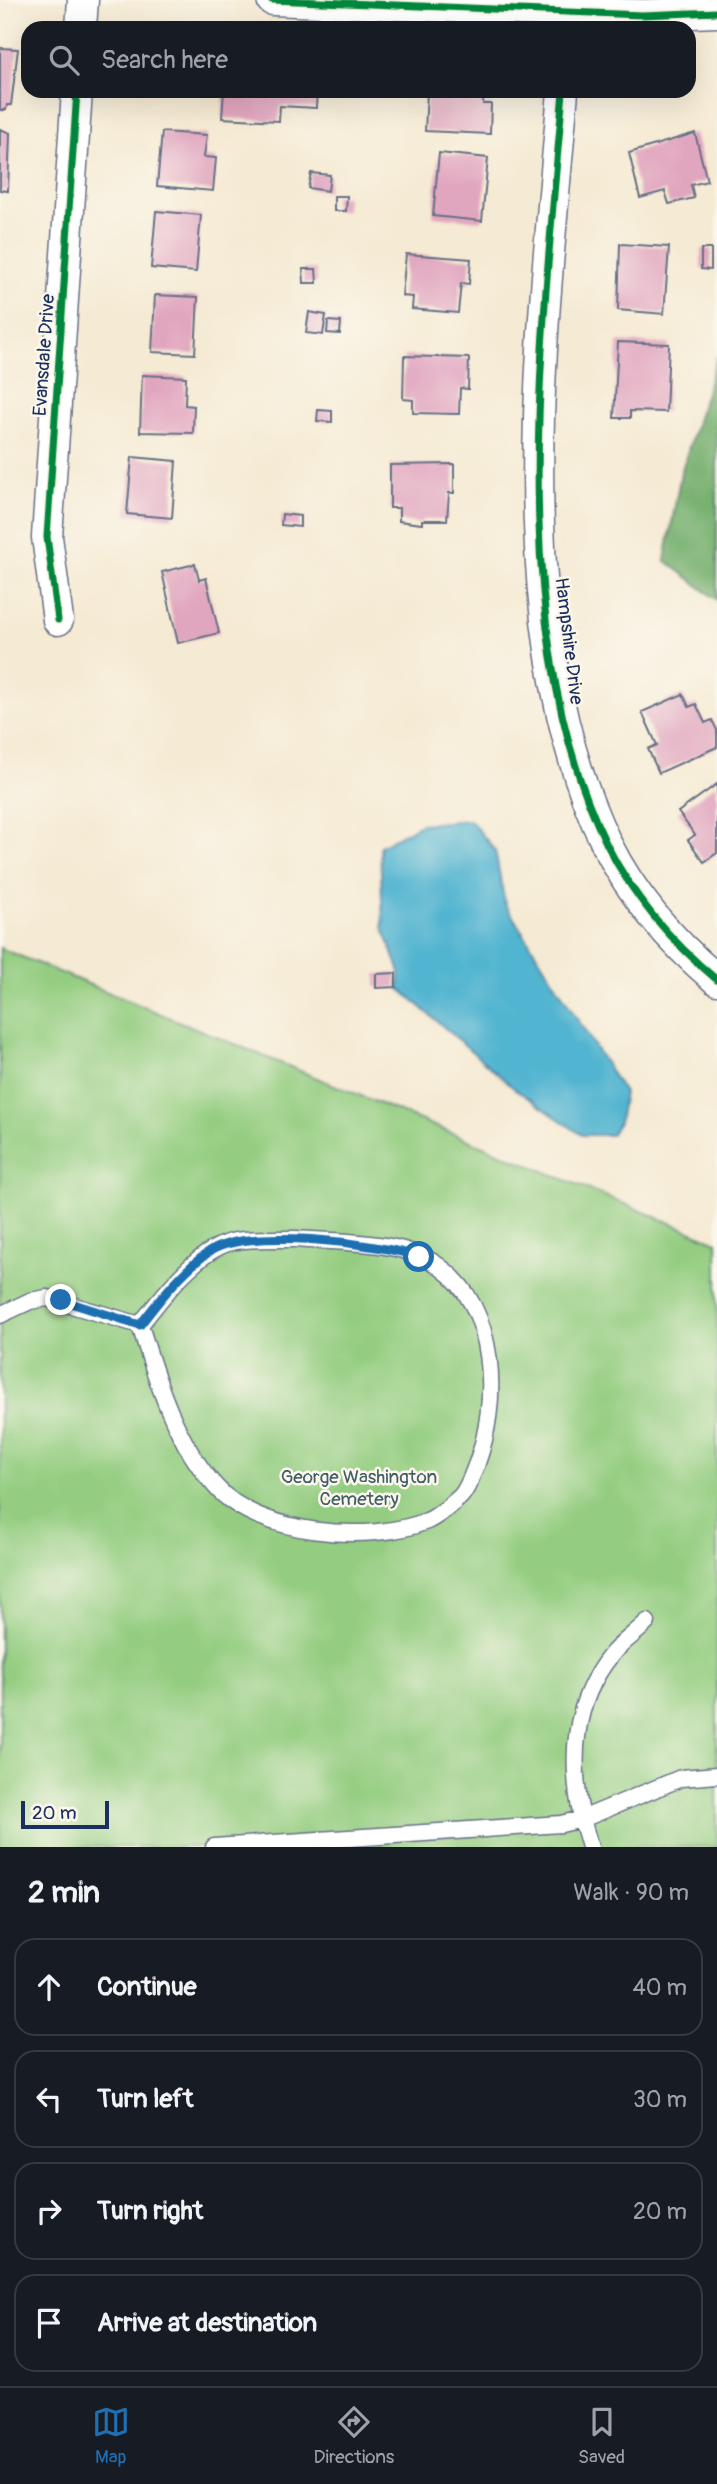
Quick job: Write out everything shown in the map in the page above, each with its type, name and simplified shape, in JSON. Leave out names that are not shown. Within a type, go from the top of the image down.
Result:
[{"type":"street","points":[[82,21],[83,0]]},
{"type":"street","points":[[272,0],[642,15],[717,12]]},
{"type":"street","name":"Evansdale Drive","points":[[58,620],[47,537],[77,98]]},
{"type":"street","name":"Hampshire Drive","points":[[562,98],[540,394],[538,495],[553,665],[581,782],[608,846],[641,901],[711,964]]},
{"type":"lane","points":[[296,1239],[393,1248],[419,1257],[440,1266],[464,1292],[486,1347],[492,1373],[484,1445],[463,1493],[446,1509],[427,1521],[359,1534],[323,1533],[251,1512],[218,1491],[183,1444],[140,1325],[177,1281],[211,1251],[234,1241],[296,1239]]},
{"type":"lane","points":[[0,1315],[30,1301],[47,1298],[140,1325]]},
{"type":"lane","points":[[590,1847],[582,1819],[573,1753],[583,1703],[611,1655],[647,1622]]},
{"type":"lane","points":[[214,1847],[561,1824],[582,1819],[681,1778],[717,1775]]},
{"type":"green space","points":[[717,357],[717,600],[665,560],[681,473]]},
{"type":"green space","name":"George Washington Cemetery","points":[[0,948],[717,1242],[717,1847],[0,1847]]},
{"type":"water","points":[[470,820],[495,850],[505,904],[624,1093],[619,1122],[611,1135],[582,1135],[515,1089],[399,988],[400,972],[383,927],[380,846],[421,824]]},
{"type":"building","points":[[0,48],[18,49],[11,105],[7,105],[6,110],[0,110]]},
{"type":"building","points":[[223,98],[317,98],[316,108],[280,106],[279,121],[222,118]]},
{"type":"building","points":[[427,98],[483,98],[483,104],[491,104],[490,134],[425,131]]},
{"type":"building","points":[[0,129],[10,133],[8,191],[0,190]]},
{"type":"building","points":[[162,132],[207,135],[204,157],[216,158],[213,191],[157,186]]},
{"type":"building","points":[[695,133],[707,181],[691,185],[694,198],[669,204],[665,191],[640,198],[629,153]]},
{"type":"building","points":[[439,153],[488,158],[482,221],[433,216]]},
{"type":"building","points":[[311,173],[330,175],[328,191],[308,188]]},
{"type":"building","points":[[334,196],[347,196],[346,211],[334,211]]},
{"type":"building","points":[[156,211],[201,215],[196,272],[151,268]]},
{"type":"building","points":[[620,244],[669,247],[664,314],[618,310]]},
{"type":"building","points":[[701,249],[711,249],[711,270],[701,269]]},
{"type":"building","points":[[406,254],[471,259],[469,284],[461,283],[458,313],[412,309],[413,297],[402,296]]},
{"type":"building","points":[[303,269],[316,269],[317,283],[304,283]]},
{"type":"building","points":[[155,295],[198,297],[195,354],[152,352]]},
{"type":"building","points":[[309,312],[326,315],[323,335],[306,333]]},
{"type":"building","points":[[328,321],[341,322],[340,334],[327,333]]},
{"type":"building","points":[[618,342],[669,344],[666,412],[630,411],[630,418],[614,418]]},
{"type":"building","points":[[404,356],[469,358],[468,389],[460,388],[459,414],[413,413],[413,400],[403,399]]},
{"type":"building","points":[[142,375],[186,377],[185,405],[194,406],[193,433],[140,432]]},
{"type":"building","points":[[318,410],[332,411],[332,422],[317,421]]},
{"type":"building","points":[[132,457],[176,461],[172,518],[127,514]]},
{"type":"building","points":[[454,464],[454,493],[449,493],[447,520],[422,520],[422,524],[399,521],[399,508],[390,508],[390,465]]},
{"type":"building","points":[[282,514],[300,516],[300,527],[281,525]]},
{"type":"building","points":[[195,564],[199,580],[206,578],[219,633],[178,643],[162,572]]},
{"type":"building","points":[[683,694],[689,707],[696,704],[705,723],[712,720],[717,730],[717,747],[659,773],[648,749],[657,745],[642,712]]},
{"type":"building","points":[[717,784],[717,853],[704,862],[688,840],[695,835],[678,812]]},
{"type":"building","points":[[396,973],[396,987],[376,988],[376,974]]},
{"type":"cycle path","points":[[272,0],[642,15],[717,12]]},
{"type":"cycle path","points":[[58,620],[47,537],[77,98]]},
{"type":"cycle path","points":[[562,98],[547,277],[538,474],[541,573],[553,669],[574,760],[617,864],[655,918],[685,951],[717,980]]},
{"type":"route","points":[[61,1300],[140,1325],[177,1281],[211,1251],[234,1241],[296,1239],[393,1248],[419,1257]]}]
